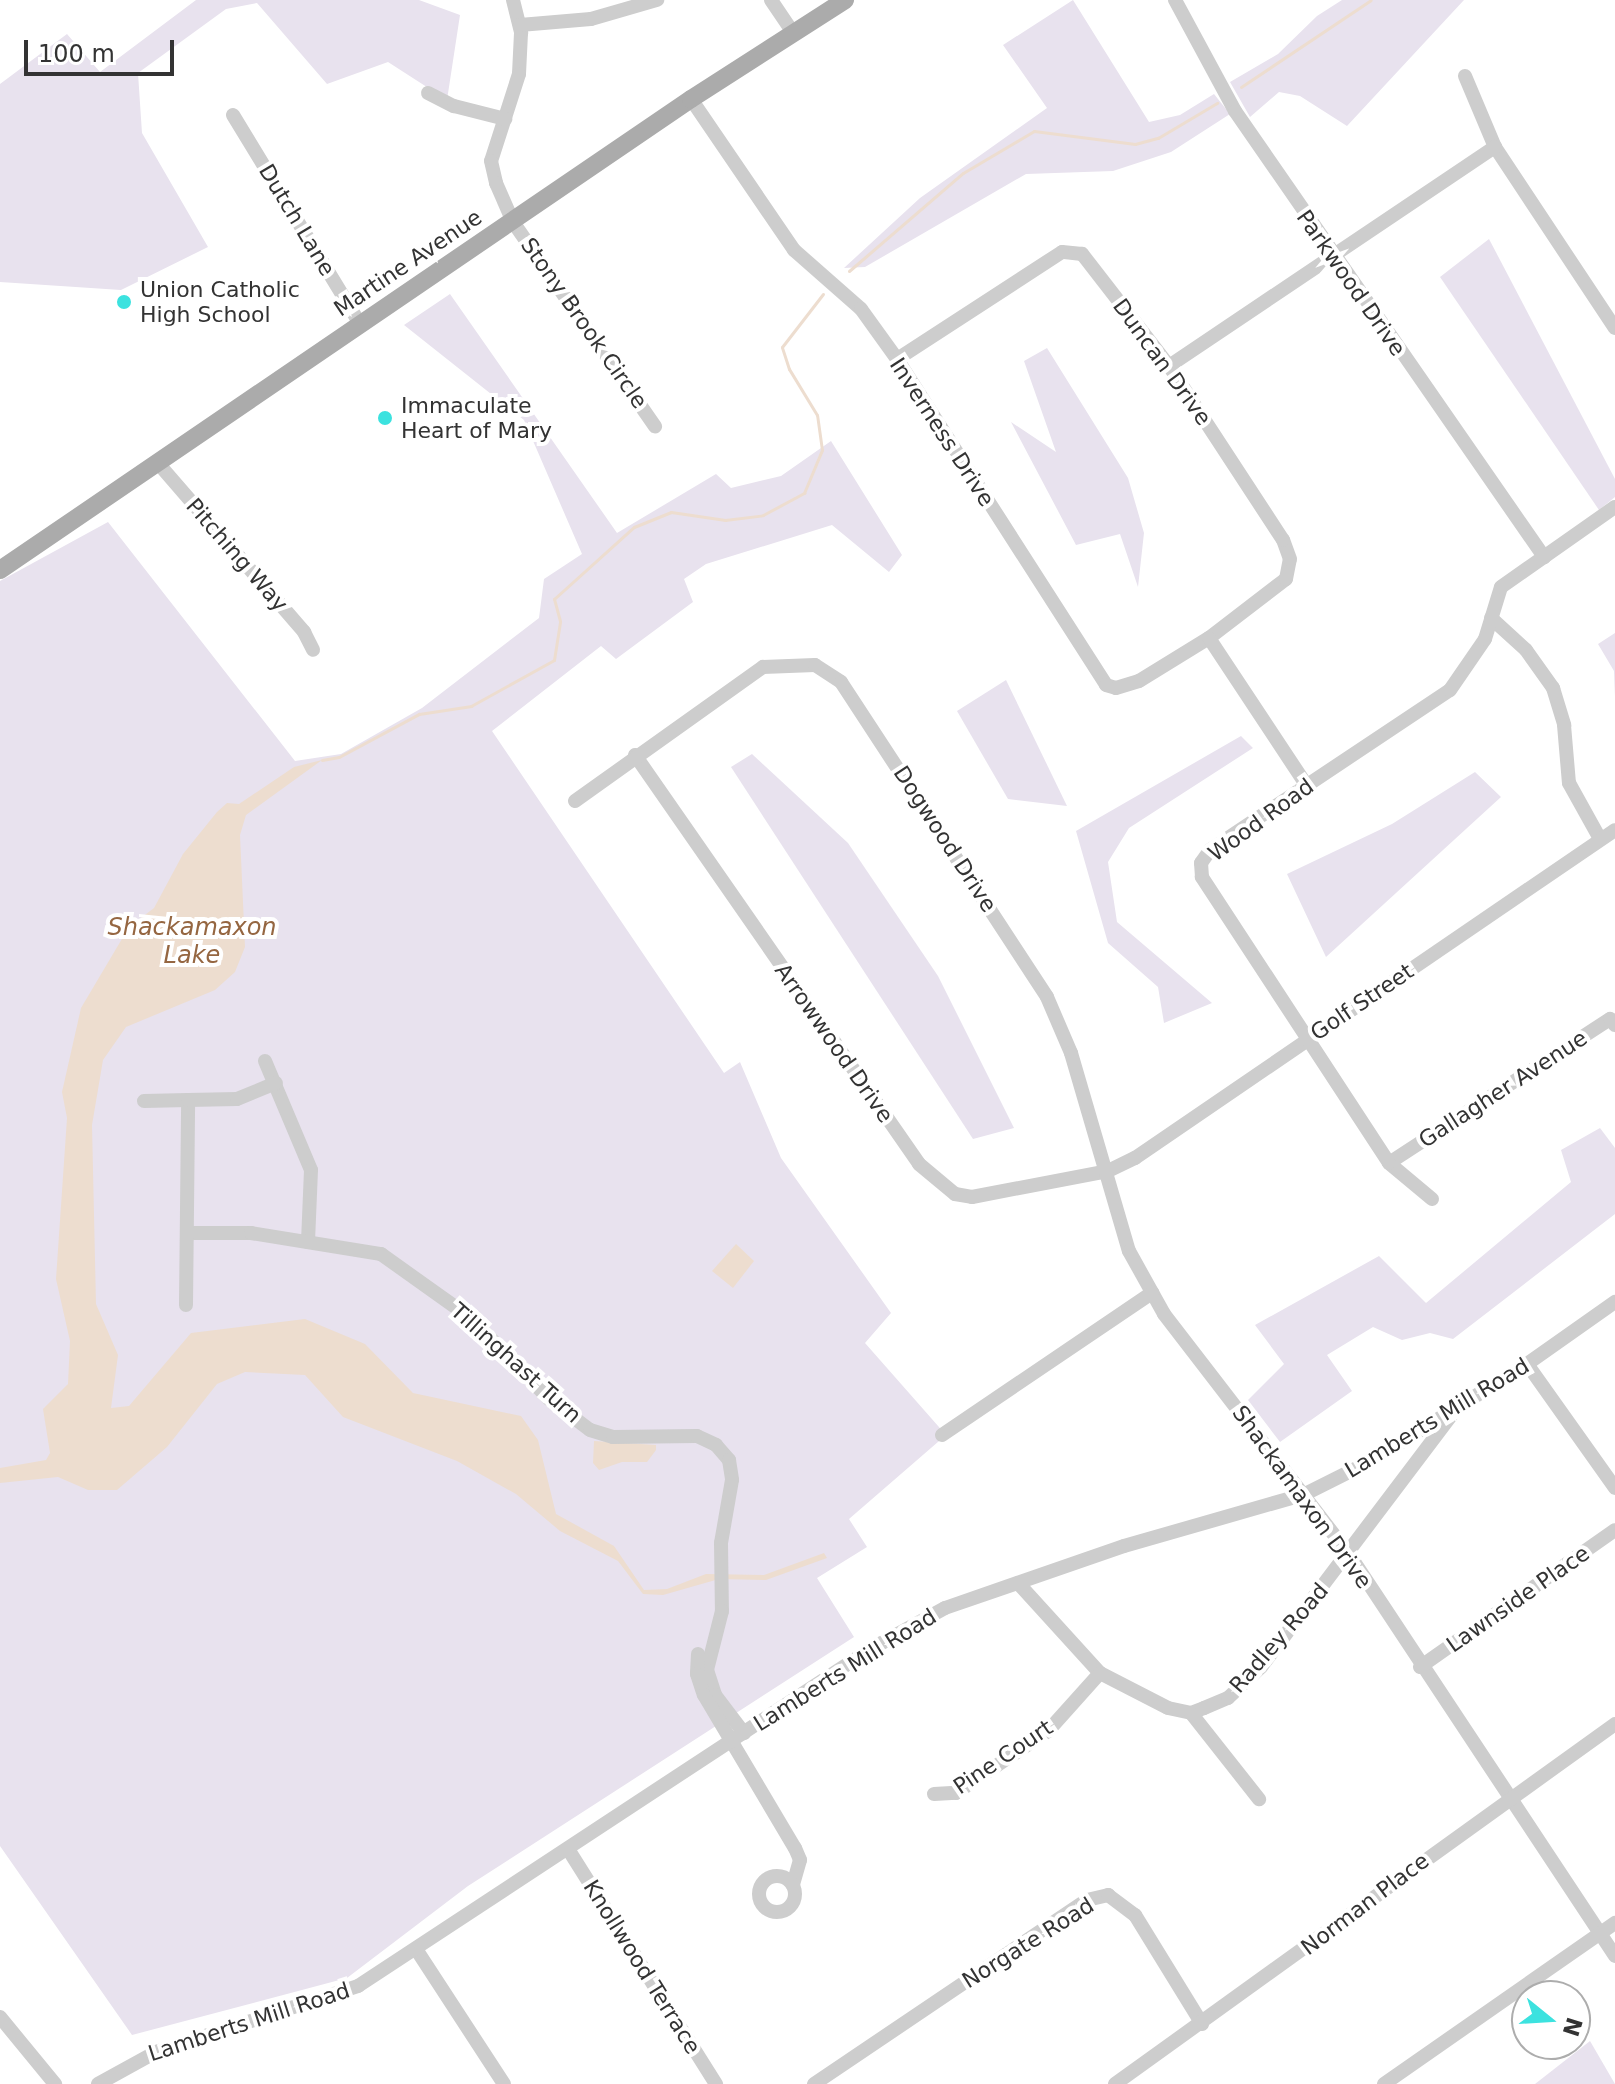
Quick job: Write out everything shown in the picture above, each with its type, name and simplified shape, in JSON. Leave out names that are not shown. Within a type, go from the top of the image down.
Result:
[{"type":"main road","name":"Martine Avenue","points":[[0,570],[691,99],[845,0]]},
{"type":"street","name":"Stony Brook Circle","points":[[513,0],[520,25],[519,74],[491,161],[513,220],[655,426]]},
{"type":"street","points":[[520,25],[591,19],[657,0]]},
{"type":"street","points":[[771,0],[793,33]]},
{"type":"street","name":"Parkwood Drive","points":[[1175,0],[1235,111],[1330,255],[1544,557]]},
{"type":"street","points":[[1465,76],[1495,147],[1615,328]]},
{"type":"street","points":[[428,93],[505,119]]},
{"type":"street","name":"Inverness Drive","points":[[691,99],[785,238],[861,309],[897,359],[1098,678],[1116,688],[1125,687],[1209,638]]},
{"type":"street","name":"Dutch Lane","points":[[233,115],[360,324]]},
{"type":"street","points":[[1169,366],[1495,147]]},
{"type":"street","name":"Duncan Drive","points":[[897,359],[1073,249],[1169,366],[1283,540],[1290,559],[1280,587],[1209,638]]},
{"type":"street","name":"Pitching Way","points":[[157,462],[304,632],[313,650]]},
{"type":"street","name":"Wood Road","points":[[1432,1199],[1389,1163],[1307,1040],[1201,869],[1210,850],[1450,690],[1470,668],[1501,587],[1615,507]]},
{"type":"street","points":[[1491,618],[1526,650],[1553,688],[1564,725],[1569,783],[1600,839]]},
{"type":"street","points":[[1209,638],[1307,786]]},
{"type":"street","name":"Dogwood Drive","points":[[575,801],[635,755],[763,667],[815,665],[835,675],[1047,997],[1108,1171],[1129,1251],[1152,1293]]},
{"type":"street","name":"Arrowwood Drive","points":[[635,755],[931,1177],[955,1194],[980,1197],[1108,1171]]},
{"type":"street","name":"Golf Street","points":[[1108,1171],[1615,830]]},
{"type":"street","name":"Gallagher Avenue","points":[[1389,1163],[1610,1019],[1615,1025]]},
{"type":"street","points":[[265,1061],[311,1170],[308,1242]]},
{"type":"street","points":[[144,1101],[237,1099],[276,1083]]},
{"type":"street","points":[[186,1305],[188,1100]]},
{"type":"street","name":"Tillinghast Turn","points":[[187,1233],[251,1233],[389,1258],[472,1319],[549,1399],[590,1430],[613,1437],[697,1436],[716,1445],[729,1460],[732,1480],[721,1543],[723,1600],[699,1652],[697,1674],[739,1737],[795,1848],[800,1860],[793,1885]]},
{"type":"street","points":[[942,1435],[1152,1293]]},
{"type":"street","name":"Shackamaxon Drive","points":[[1152,1293],[1349,1554],[1420,1667],[1615,1956]]},
{"type":"street","name":"Lamberts Mill Road","points":[[98,2084],[156,2052],[324,2001],[416,1949],[869,1650],[945,1608],[1305,1494],[1458,1407],[1527,1364],[1615,1302]]},
{"type":"street","points":[[1527,1364],[1615,1488]]},
{"type":"street","name":"Radley Road","points":[[1191,1713],[1228,1698],[1261,1667],[1458,1407]]},
{"type":"street","name":"Lawnside Place","points":[[1420,1667],[1615,1530]]},
{"type":"street","points":[[1018,1583],[1100,1673],[1132,1694],[1191,1713],[1259,1799]]},
{"type":"street","name":"Pine Court","points":[[934,1794],[956,1793],[1048,1731],[1100,1673]]},
{"type":"street","name":"Norman Place","points":[[1115,2084],[1615,1724]]},
{"type":"street","name":"Knollwood Terrace","points":[[568,1849],[716,2084]]},
{"type":"street","name":"Norgate Road","points":[[814,2084],[1087,1900],[1108,1895],[1135,1915],[1202,2024]]},
{"type":"street","points":[[1384,2084],[1615,1923]]},
{"type":"street","points":[[416,1949],[504,2084]]},
{"type":"street","points":[[0,2017],[55,2084]]},
{"type":"shaded area","points":[[196,0],[419,0],[460,15],[447,100],[388,62],[327,84],[257,3],[226,9],[138,73],[142,133],[208,247],[121,290],[0,282],[0,84],[67,34],[100,72]]},
{"type":"shaded area","points":[[1073,0],[1149,122],[1180,115],[1214,94],[1230,114],[1171,152],[1113,171],[1026,174],[865,267],[844,268],[920,198],[1047,108],[1003,45]]},
{"type":"shaded area","points":[[1342,0],[1464,0],[1347,126],[1300,96],[1279,92],[1250,117],[1230,82],[1278,54],[1317,16]]},
{"type":"shaded area","points":[[1489,239],[1615,479],[1615,497],[1599,510],[1440,277]]},
{"type":"shaded area","points":[[450,294],[617,533],[716,474],[731,488],[781,476],[831,441],[902,555],[889,572],[832,525],[706,564],[684,579],[693,602],[616,659],[601,646],[492,731],[724,1073],[740,1062],[781,1158],[891,1313],[865,1343],[946,1435],[849,1519],[867,1547],[817,1578],[854,1637],[468,1886],[347,1978],[132,2035],[0,1846],[0,581],[108,522],[295,761],[341,754],[422,708],[539,618],[544,579],[582,554],[524,420],[404,325]]},
{"type":"shaded area","points":[[1047,348],[1128,478],[1144,533],[1138,587],[1120,534],[1076,545],[1011,422],[1056,452],[1024,361]]},
{"type":"shaded area","points":[[1615,633],[1615,697],[1614,671],[1598,644]]},
{"type":"shaded area","points":[[1006,680],[1067,806],[1008,799],[957,711]]},
{"type":"shaded area","points":[[1241,736],[1253,748],[1129,828],[1108,862],[1117,922],[1212,1003],[1164,1023],[1158,987],[1108,943],[1076,831]]},
{"type":"shaded area","points":[[752,754],[848,843],[938,976],[1014,1128],[973,1139],[731,767]]},
{"type":"shaded area","points":[[1475,772],[1501,797],[1326,957],[1287,874],[1392,824]]},
{"type":"shaded area","points":[[1600,1128],[1615,1148],[1615,1214],[1453,1339],[1430,1333],[1402,1340],[1373,1327],[1327,1355],[1352,1391],[1280,1442],[1248,1400],[1284,1364],[1255,1325],[1379,1256],[1426,1303],[1571,1182],[1561,1150]]},
{"type":"shaded area","points":[[1591,2043],[1615,2084],[1535,2084],[1566,2060],[1591,2060]]},
{"type":"water","name":"Shackamaxon Lake","points":[[322,760],[246,815],[240,835],[245,947],[235,972],[215,990],[126,1027],[103,1060],[92,1125],[96,1304],[118,1355],[111,1408],[129,1406],[191,1333],[305,1319],[365,1344],[413,1393],[521,1416],[538,1440],[556,1514],[614,1546],[644,1590],[667,1589],[706,1574],[764,1575],[824,1553],[827,1558],[766,1580],[719,1579],[663,1595],[643,1594],[618,1561],[560,1531],[516,1494],[457,1461],[343,1417],[305,1375],[245,1372],[217,1384],[167,1447],[117,1490],[88,1490],[58,1477],[0,1483],[0,1468],[46,1460],[50,1453],[43,1409],[68,1384],[70,1341],[56,1279],[67,1118],[62,1092],[81,1008],[129,927],[154,908],[183,854],[217,812],[227,803],[239,804],[294,767]]},
{"type":"water","points":[[736,1244],[754,1261],[733,1288],[712,1271]]},
{"type":"water","points":[[594,1441],[656,1445],[656,1450],[647,1462],[622,1462],[599,1470],[593,1463]]},
{"type":"pier","points":[[139,914],[247,925],[248,929],[139,917]]},
{"type":"waterway","points":[[1241,87],[1371,0]]},
{"type":"waterway","points":[[849,271],[963,173],[1034,131],[1135,144],[1158,138],[1217,103]]},
{"type":"waterway","points":[[322,760],[339,757],[419,714],[471,706],[554,660],[560,621],[554,599],[634,527],[671,512],[725,520],[763,515],[804,493],[822,450],[817,415],[789,369],[782,347],[823,294]]},
{"type":"place","name":"Union Catholic High School","points":[[124,302]]},
{"type":"place","name":"Immaculate Heart of Mary","points":[[385,418]]}]
